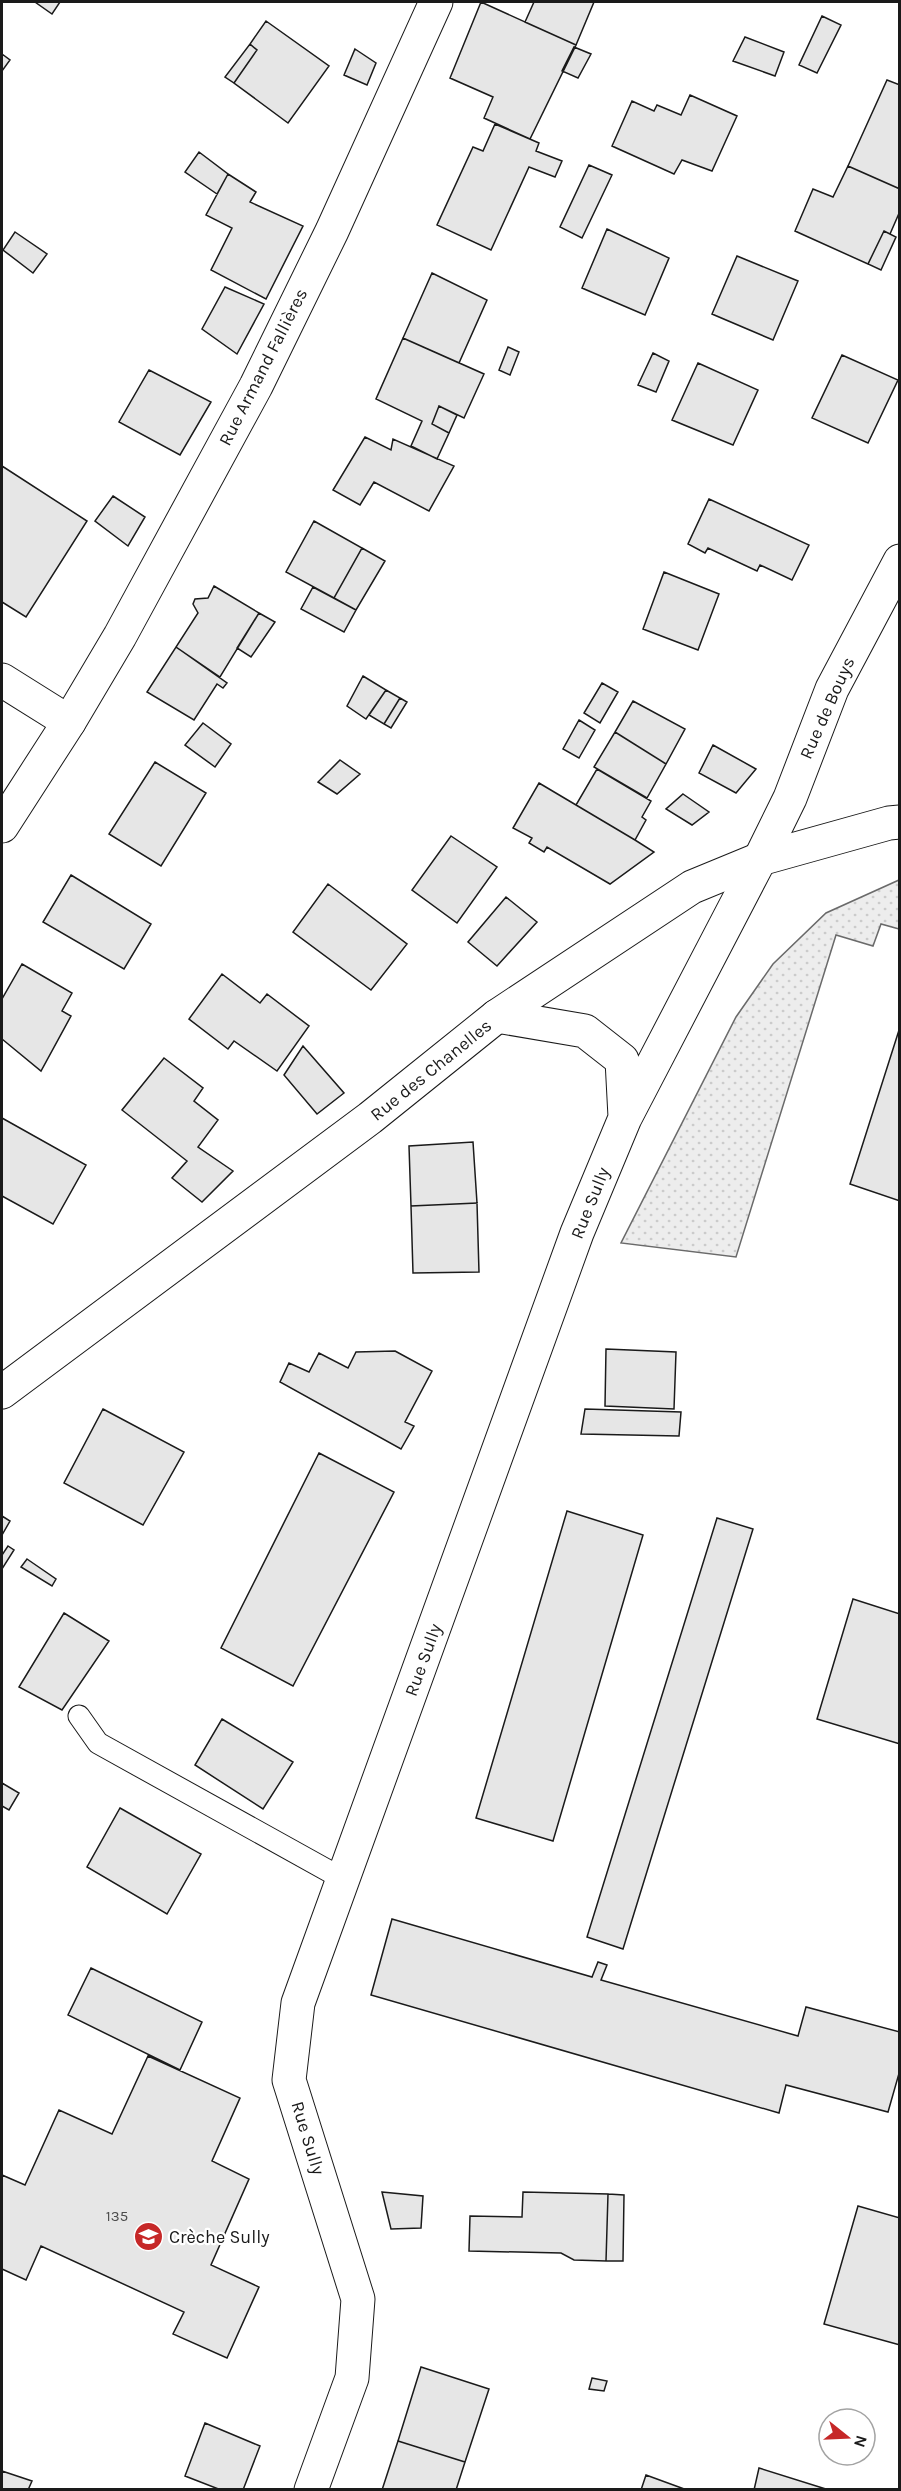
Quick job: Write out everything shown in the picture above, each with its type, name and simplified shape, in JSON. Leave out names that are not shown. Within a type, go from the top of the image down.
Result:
[{"type":"street","name":"Rue Armand Fallières","points":[[2,826],[69,722],[120,636],[256,386],[332,231],[436,2]]},
{"type":"street","name":"Rue de Bouys","points":[[760,859],[790,798],[832,689],[900,561]]},
{"type":"street","points":[[2,680],[69,722]]},
{"type":"street","name":"Rue des Chanelles","points":[[2,1392],[370,1118],[497,1016],[692,887],[760,859],[889,823],[900,822]]},
{"type":"street","name":"Rue Sully","points":[[311,2490],[352,2378],[358,2299],[289,2080],[298,2003],[577,1233],[625,1118],[760,859]]},
{"type":"street","points":[[497,1016],[585,1032],[622,1060],[625,1118]]},
{"type":"lane","points":[[80,1716],[98,1743],[343,1879]]},
{"type":"shaded area","points":[[899,880],[899,929],[881,924],[873,946],[836,935],[736,1257],[621,1243],[736,1017],[773,964],[826,913]]},
{"type":"building","points":[[35,2],[60,2],[52,14]]},
{"type":"building","points":[[481,2],[576,45],[530,139],[484,118],[493,97],[450,78]]},
{"type":"building","points":[[534,2],[594,2],[576,45],[525,22]]},
{"type":"building","points":[[822,16],[841,25],[817,73],[799,65]]},
{"type":"building","points":[[266,21],[329,66],[288,123],[234,83],[257,50],[250,44]]},
{"type":"building","points":[[745,37],[784,52],[775,76],[733,61]]},
{"type":"building","points":[[250,44],[257,50],[234,83],[225,77]]},
{"type":"building","points":[[574,47],[591,54],[578,78],[562,71]]},
{"type":"building","points":[[355,49],[376,63],[367,85],[344,75]]},
{"type":"building","points":[[2,54],[10,60],[2,71]]},
{"type":"building","points":[[887,80],[900,85],[900,189],[848,166]]},
{"type":"building","points":[[690,95],[737,116],[712,171],[682,160],[674,174],[612,146],[632,101],[654,111],[657,105],[681,115]]},
{"type":"building","points":[[495,124],[539,143],[536,151],[562,161],[555,177],[529,167],[491,250],[437,225],[473,147],[483,151]]},
{"type":"building","points":[[199,152],[228,174],[217,194],[185,172]]},
{"type":"building","points":[[589,165],[612,175],[582,238],[560,227]]},
{"type":"building","points":[[848,166],[900,189],[900,211],[890,234],[884,231],[868,264],[795,231],[813,189],[833,197]]},
{"type":"building","points":[[228,174],[256,192],[250,202],[303,226],[266,299],[211,270],[232,228],[206,215]]},
{"type":"building","points":[[607,229],[669,258],[645,315],[582,288]]},
{"type":"building","points":[[884,231],[896,237],[881,270],[868,264]]},
{"type":"building","points":[[15,232],[47,254],[33,273],[3,250]]},
{"type":"building","points":[[737,256],[798,281],[773,340],[712,314]]},
{"type":"building","points":[[432,273],[487,300],[459,363],[403,338]]},
{"type":"building","points":[[225,287],[264,304],[237,354],[202,329]]},
{"type":"building","points":[[403,338],[484,374],[464,418],[439,406],[432,424],[449,433],[437,459],[411,446],[422,421],[376,399]]},
{"type":"building","points":[[508,347],[519,352],[510,375],[499,370]]},
{"type":"building","points":[[653,353],[669,361],[656,392],[638,385]]},
{"type":"building","points":[[842,355],[898,380],[868,443],[812,418]]},
{"type":"building","points":[[698,363],[758,390],[733,445],[672,420]]},
{"type":"building","points":[[149,370],[211,402],[180,455],[119,422]]},
{"type":"building","points":[[439,406],[457,415],[449,433],[432,424]]},
{"type":"building","points":[[365,437],[391,450],[393,439],[454,466],[429,511],[374,482],[360,505],[333,490]]},
{"type":"building","points":[[2,466],[87,521],[26,617],[2,602]]},
{"type":"building","points":[[113,496],[145,517],[128,546],[95,521]]},
{"type":"building","points":[[709,499],[809,545],[792,580],[760,565],[757,571],[708,548],[705,553],[688,544]]},
{"type":"building","points":[[314,521],[362,548],[334,598],[286,572]]},
{"type":"building","points":[[362,548],[385,561],[356,610],[334,598]]},
{"type":"building","points":[[664,572],[719,594],[698,650],[643,629]]},
{"type":"building","points":[[214,586],[259,613],[220,677],[176,647],[198,613],[193,604],[195,599],[208,598]]},
{"type":"building","points":[[313,587],[356,610],[344,632],[301,609]]},
{"type":"building","points":[[259,613],[275,622],[251,657],[237,648]]},
{"type":"building","points":[[176,647],[227,683],[223,688],[217,684],[194,720],[147,692]]},
{"type":"building","points":[[363,676],[386,690],[366,719],[347,706]]},
{"type":"building","points":[[602,683],[618,692],[600,723],[584,713]]},
{"type":"building","points":[[386,690],[400,698],[384,724],[369,715]]},
{"type":"building","points":[[400,698],[407,702],[391,728],[384,724]]},
{"type":"building","points":[[633,701],[685,729],[666,764],[615,732]]},
{"type":"building","points":[[579,720],[595,730],[579,758],[563,749]]},
{"type":"building","points":[[203,723],[231,744],[215,767],[185,745]]},
{"type":"building","points":[[615,732],[666,764],[647,798],[594,767]]},
{"type":"building","points":[[713,745],[756,769],[736,793],[699,773]]},
{"type":"building","points":[[340,760],[360,774],[337,794],[318,782]]},
{"type":"building","points":[[155,762],[206,793],[161,866],[109,834]]},
{"type":"building","points":[[597,769],[651,801],[642,817],[646,820],[635,840],[576,805]]},
{"type":"building","points":[[539,783],[654,852],[610,884],[547,847],[544,852],[529,843],[532,838],[513,828]]},
{"type":"building","points":[[683,794],[709,812],[692,825],[666,809]]},
{"type":"building","points":[[451,836],[497,867],[457,923],[412,890]]},
{"type":"building","points":[[71,875],[151,924],[124,969],[43,922]]},
{"type":"building","points":[[328,884],[407,944],[371,990],[293,932]]},
{"type":"building","points":[[506,897],[537,922],[497,966],[468,942]]},
{"type":"building","points":[[22,964],[72,993],[62,1011],[71,1016],[41,1071],[2,1039],[2,999]]},
{"type":"building","points":[[222,974],[260,1003],[267,994],[309,1026],[277,1071],[234,1041],[228,1049],[189,1019]]},
{"type":"building","points":[[900,1027],[900,1201],[850,1184]]},
{"type":"building","points":[[303,1046],[344,1093],[317,1114],[284,1075]]},
{"type":"building","points":[[164,1058],[203,1088],[194,1101],[218,1120],[198,1147],[233,1171],[202,1202],[172,1178],[187,1161],[122,1110]]},
{"type":"building","points":[[2,1118],[86,1165],[53,1224],[2,1196]]},
{"type":"building","points":[[473,1142],[477,1203],[411,1206],[409,1146]]},
{"type":"building","points":[[477,1203],[479,1272],[413,1273],[411,1206]]},
{"type":"building","points":[[606,1349],[676,1352],[674,1409],[605,1406]]},
{"type":"building","points":[[395,1351],[432,1371],[405,1422],[414,1426],[401,1449],[280,1382],[289,1363],[309,1372],[319,1353],[348,1368],[356,1352]]},
{"type":"building","points":[[103,1409],[184,1452],[143,1525],[64,1483]]},
{"type":"building","points":[[585,1409],[681,1412],[679,1436],[581,1434]]},
{"type":"building","points":[[319,1453],[394,1492],[293,1686],[221,1648]]},
{"type":"building","points":[[567,1511],[643,1535],[553,1841],[476,1818]]},
{"type":"building","points":[[2,1516],[10,1521],[2,1535]]},
{"type":"building","points":[[717,1518],[753,1529],[623,1949],[587,1937]]},
{"type":"building","points":[[8,1546],[14,1550],[2,1569],[2,1555]]},
{"type":"building","points":[[27,1559],[56,1579],[52,1586],[21,1567]]},
{"type":"building","points":[[853,1599],[900,1614],[900,1744],[817,1719]]},
{"type":"building","points":[[64,1613],[109,1641],[62,1710],[19,1687]]},
{"type":"building","points":[[222,1719],[293,1762],[263,1809],[195,1765]]},
{"type":"building","points":[[2,1783],[19,1793],[9,1810],[2,1806]]},
{"type":"building","points":[[120,1808],[201,1854],[167,1914],[87,1867]]},
{"type":"building","points":[[392,1919],[592,1977],[598,1962],[607,1965],[601,1980],[798,2036],[806,2007],[900,2032],[900,2070],[888,2112],[786,2085],[779,2113],[371,1995]]},
{"type":"building","points":[[91,1968],[202,2022],[180,2070],[68,2015]]},
{"type":"building","points":[[148,2056],[240,2098],[212,2161],[249,2179],[211,2265],[259,2287],[227,2358],[173,2334],[184,2312],[41,2246],[26,2280],[2,2269],[2,2175],[25,2185],[59,2110],[112,2134]]},
{"type":"building","points":[[382,2192],[423,2196],[421,2228],[391,2229]]},
{"type":"building","points":[[523,2192],[608,2194],[606,2261],[574,2260],[561,2253],[469,2251],[470,2216],[522,2217]]},
{"type":"building","points":[[608,2194],[624,2195],[623,2261],[606,2261]]},
{"type":"building","points":[[858,2206],[900,2218],[900,2345],[824,2324]]},
{"type":"building","points":[[421,2367],[489,2389],[465,2462],[398,2441]]},
{"type":"building","points":[[592,2378],[607,2381],[604,2391],[589,2389]]},
{"type":"building","points":[[205,2423],[260,2446],[243,2490],[221,2490],[185,2476]]},
{"type":"building","points":[[398,2441],[465,2462],[456,2490],[382,2490]]},
{"type":"building","points":[[759,2468],[829,2490],[754,2490]]},
{"type":"building","points":[[2,2471],[32,2481],[28,2490],[2,2490]]},
{"type":"building","points":[[646,2475],[687,2490],[641,2490]]},
{"type":"place","name":"Crèche Sully","points":[[148,2237]]}]
